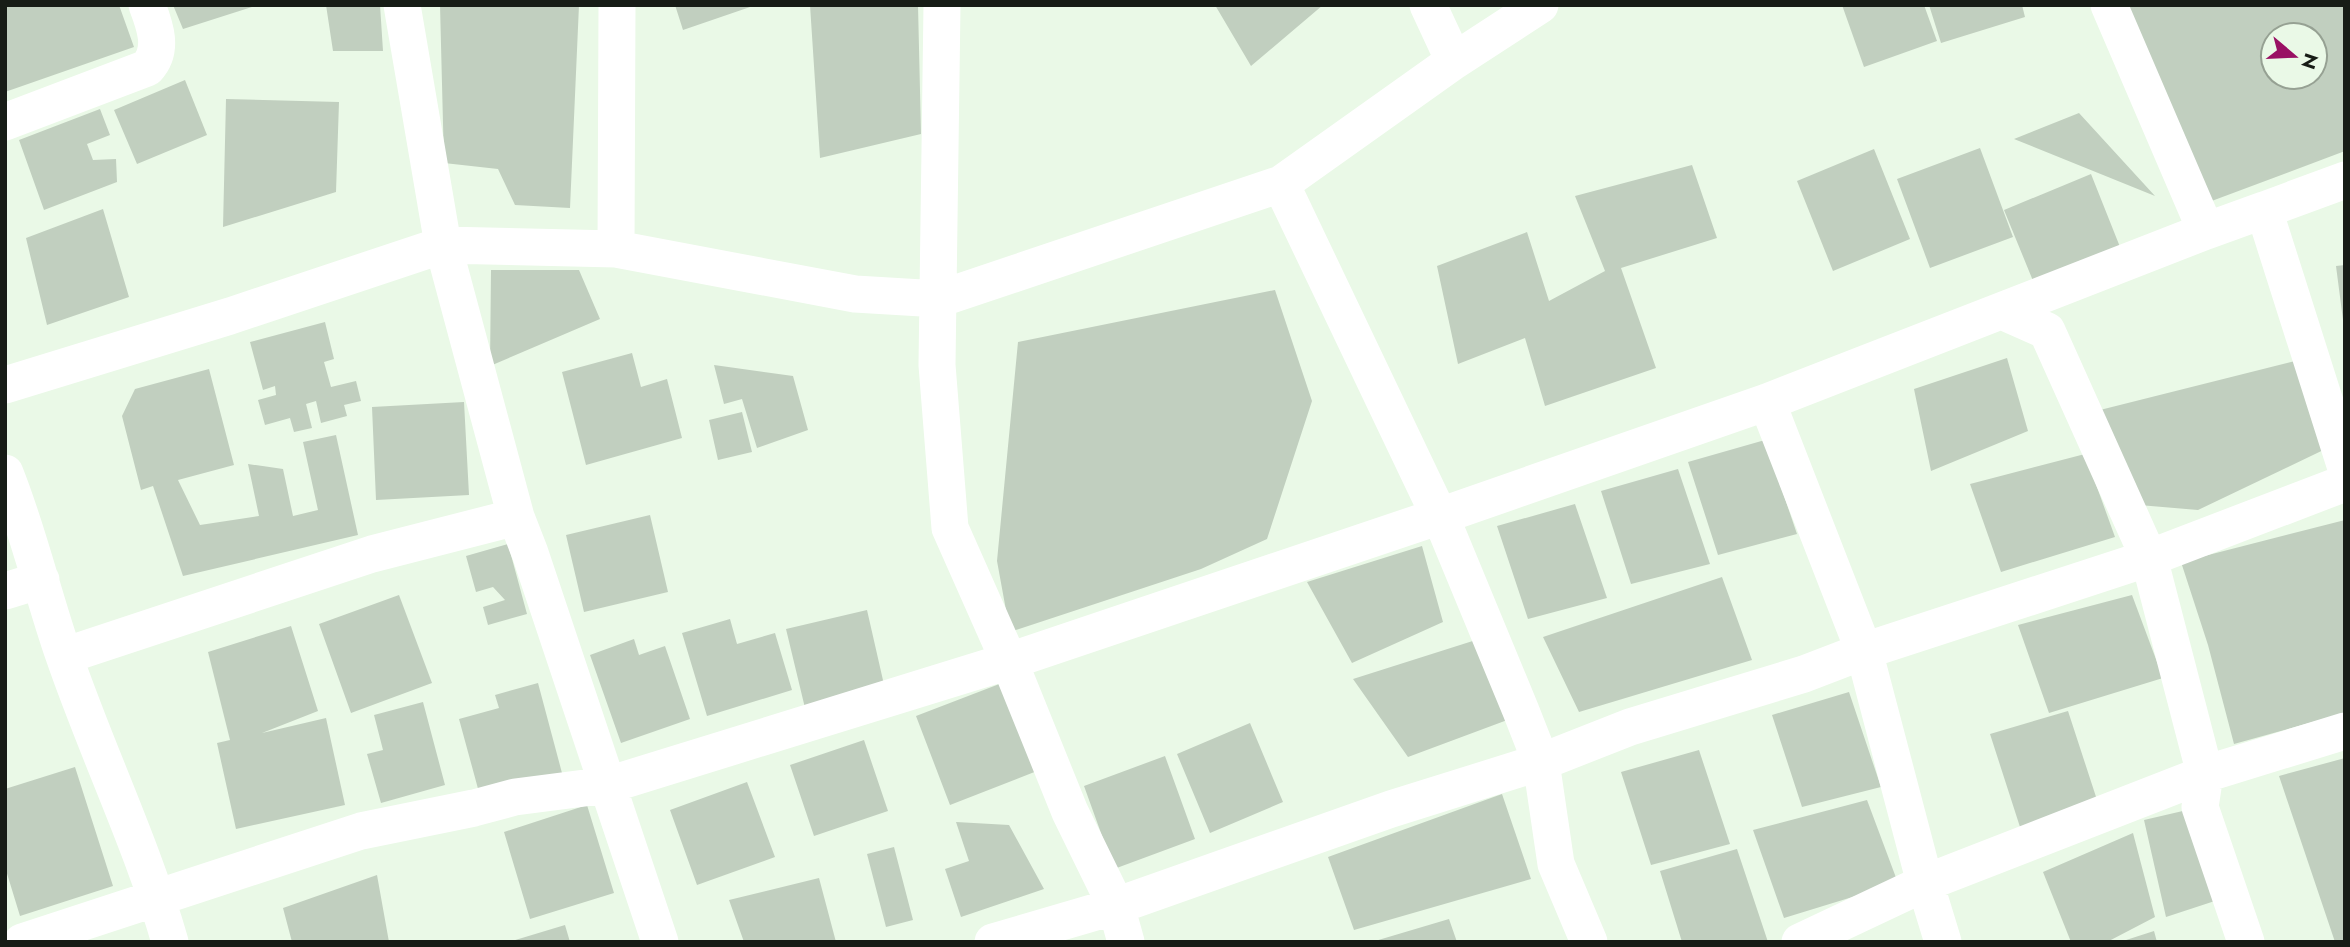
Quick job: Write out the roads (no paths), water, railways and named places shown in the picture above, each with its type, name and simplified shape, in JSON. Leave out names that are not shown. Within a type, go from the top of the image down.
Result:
[{"type":"street","points":[[5,122],[148,68],[155,60],[158,45],[147,5]]},
{"type":"street","points":[[402,5],[443,245],[516,517],[660,942]]},
{"type":"street","points":[[616,248],[617,5]]},
{"type":"street","points":[[942,5],[937,365],[950,528],[1009,661],[1070,812],[1116,906],[1126,942]]},
{"type":"street","points":[[1428,5],[1454,61]]},
{"type":"street","points":[[5,385],[230,316],[443,245],[616,248],[855,294],[939,299],[1281,184],[1454,61],[1539,5]]},
{"type":"street","points":[[2109,5],[2206,231]]},
{"type":"street","points":[[22,942],[361,831],[514,797],[608,785],[1009,661],[1768,402],[2206,231],[2345,180]]},
{"type":"street","points":[[1281,184],[1440,516],[1541,762],[1556,864],[1589,942]]},
{"type":"street","points":[[2264,210],[2345,465]]},
{"type":"street","points":[[2002,312],[2048,331],[2149,558],[2205,774],[2200,807],[2246,942]]},
{"type":"street","points":[[1768,402],[1864,650],[1943,942]]},
{"type":"street","points":[[5,473],[21,514],[64,656],[157,898],[170,942]]},
{"type":"street","points":[[993,942],[1116,906],[1391,809],[1541,762],[1630,727],[1804,674],[1864,650],[2149,558],[2345,483]]},
{"type":"street","points":[[64,656],[372,554],[516,517]]},
{"type":"street","points":[[5,591],[41,580]]},
{"type":"street","points":[[1800,942],[1925,883],[2205,774],[2345,731]]}]
